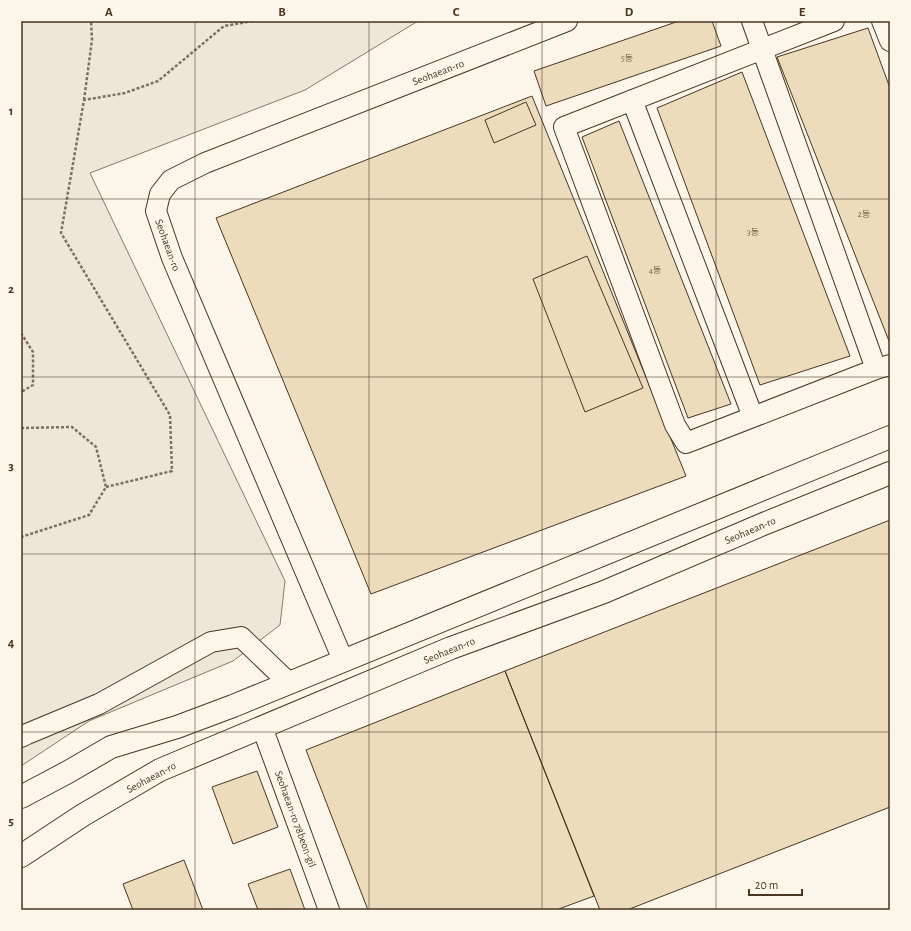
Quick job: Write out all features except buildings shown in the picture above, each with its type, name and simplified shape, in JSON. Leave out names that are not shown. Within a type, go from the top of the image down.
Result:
[{"type":"main road","points":[[21,797],[111,747],[177,727],[233,706],[890,437]]},
{"type":"main road","name":"Seohaean-ro","points":[[21,856],[83,815],[160,770],[451,648],[604,592],[890,472]]},
{"type":"street","name":"Seohaean-ro","points":[[344,660],[172,258],[156,211],[160,194],[170,180],[205,163],[568,21]]},
{"type":"street","points":[[752,21],[762,49],[883,367],[686,443],[675,425],[564,127],[632,100],[762,49],[834,21]]},
{"type":"street","points":[[882,21],[890,41]]},
{"type":"street","points":[[632,100],[753,417]]},
{"type":"street","points":[[21,737],[99,704],[211,642],[241,637],[289,683]]},
{"type":"street","name":"Seohaean-ro 78beon-gil","points":[[262,728],[329,910]]},
{"type":"path","points":[[91,21],[92,40],[84,100],[61,233],[170,414],[172,471],[106,487]]},
{"type":"path","points":[[84,100],[125,93],[158,81],[224,26],[253,21]]},
{"type":"path","points":[[21,333],[33,352],[33,385],[21,392]]},
{"type":"path","points":[[21,428],[72,427],[96,447],[106,487],[90,515],[21,537]]},
{"type":"shaded area","points":[[21,21],[418,21],[305,90],[90,173],[285,581],[280,625],[233,661],[89,721],[21,766]]}]
